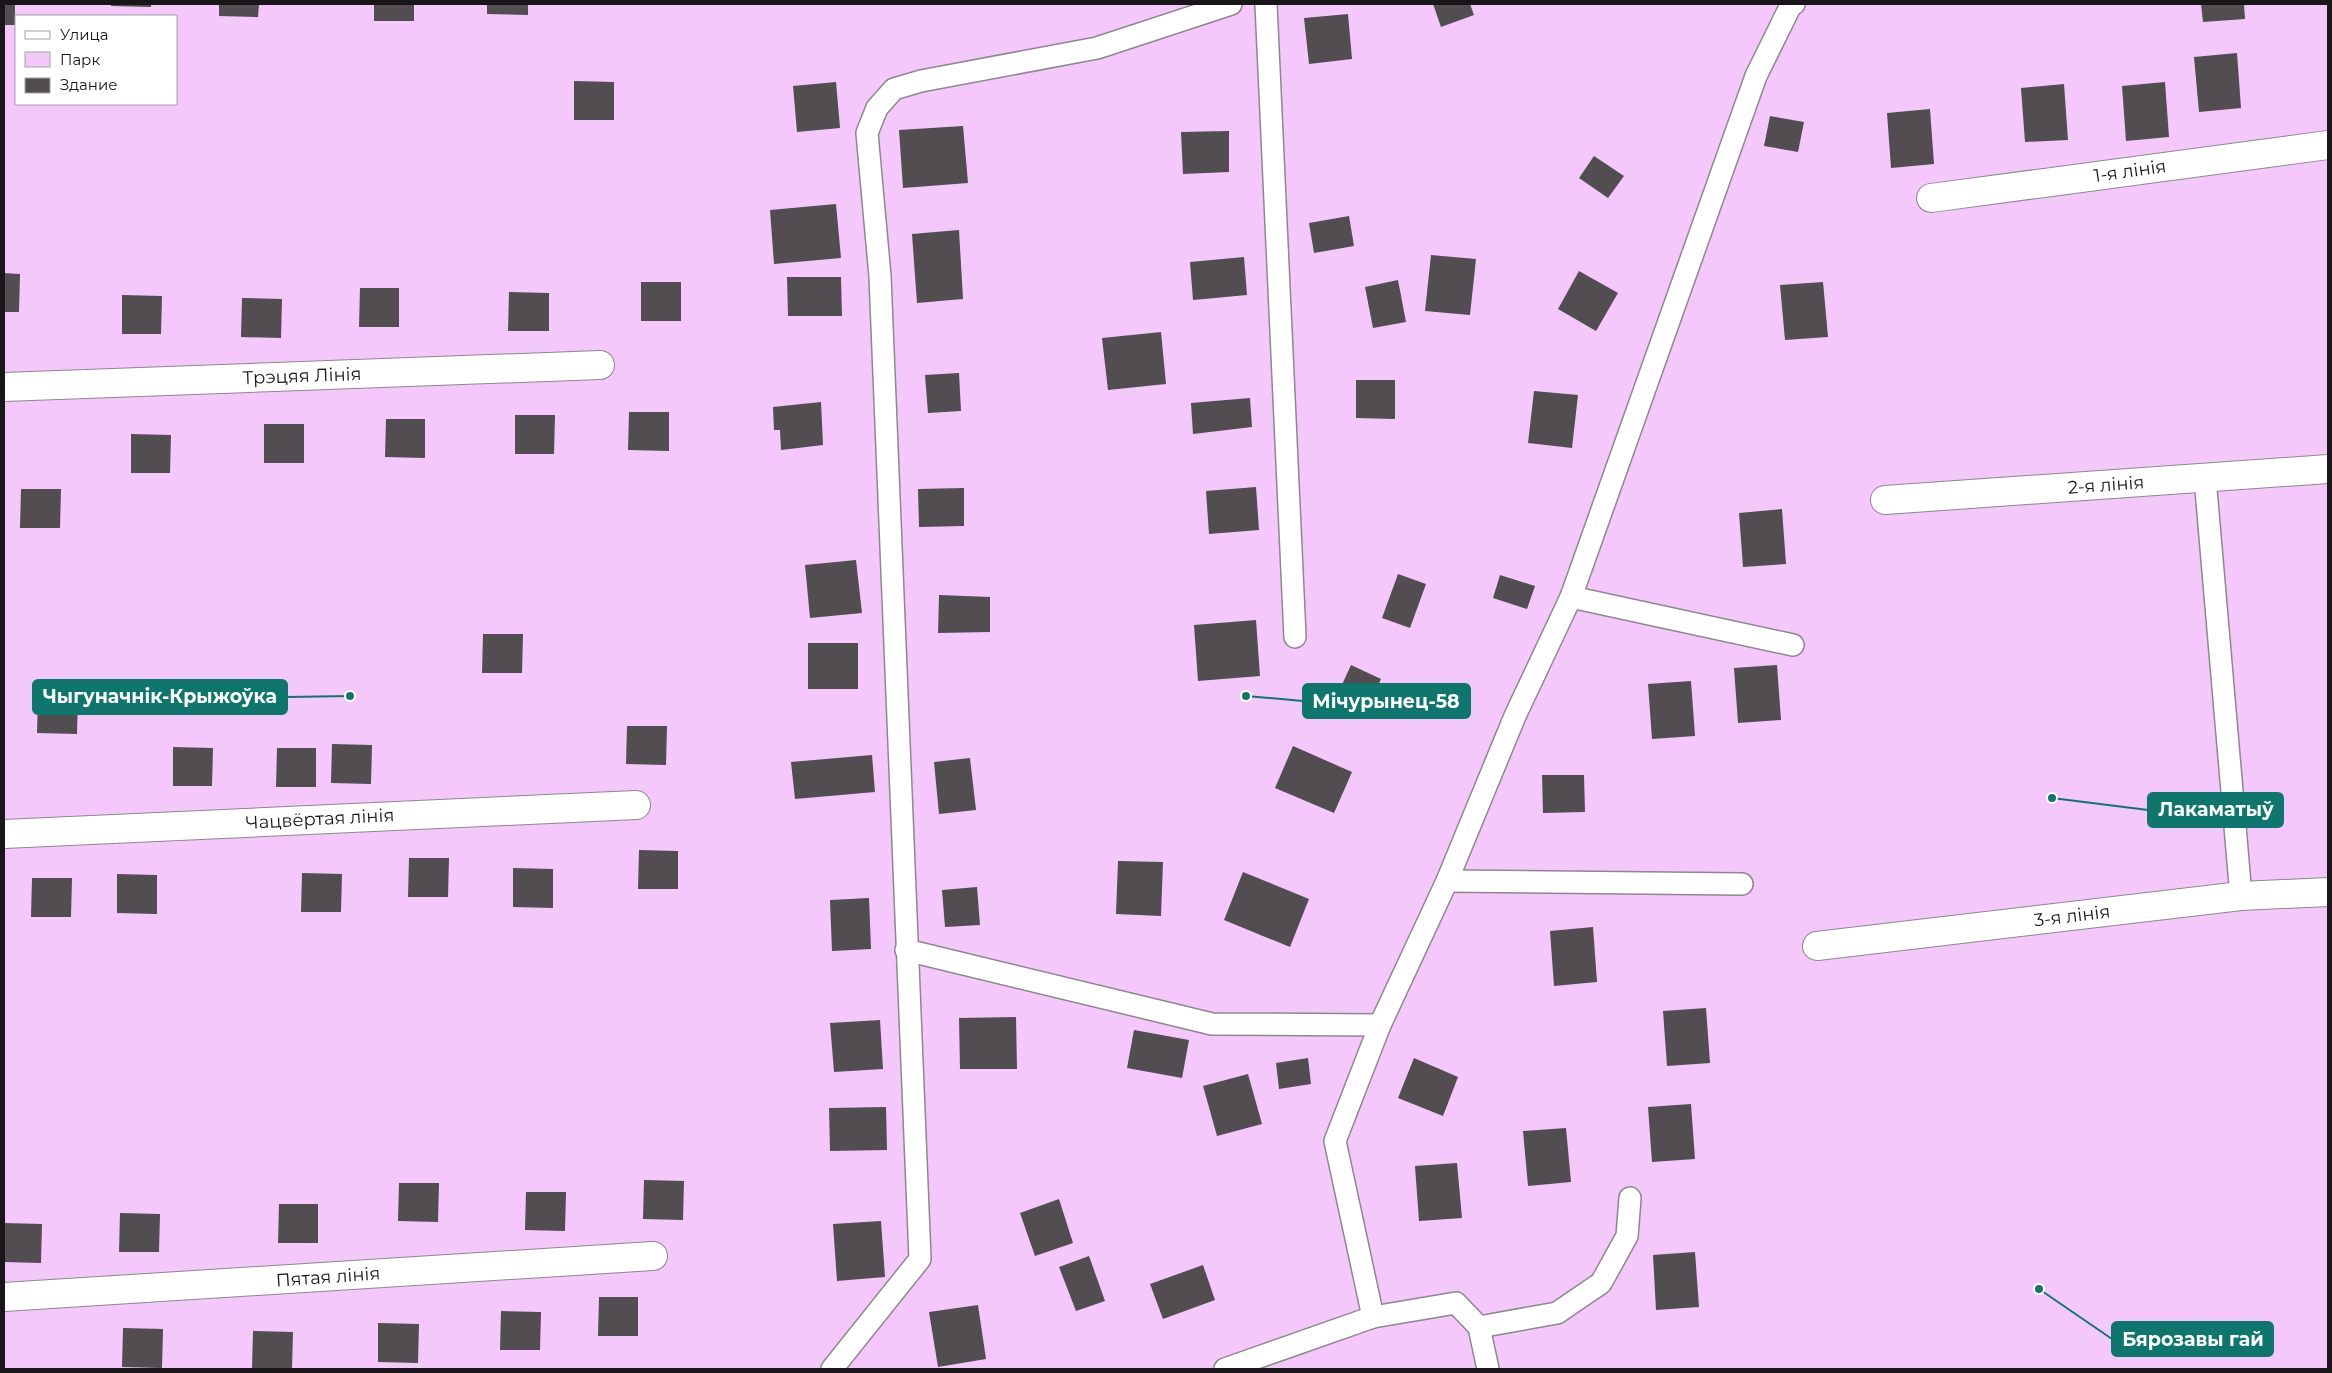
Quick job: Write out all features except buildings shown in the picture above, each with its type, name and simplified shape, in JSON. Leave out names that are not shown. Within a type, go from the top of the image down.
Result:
[{"type":"street","name":"1-я лінія","points":[[1931,198],[2328,145]]},
{"type":"street","name":"Трэцяя Лінія","points":[[4,387],[600,366]]},
{"type":"street","name":"2-я лінія","points":[[1885,500],[2328,469]]},
{"type":"street","name":"Чацвёртая лінія","points":[[4,834],[636,805]]},
{"type":"street","name":"3-я лінія","points":[[1817,946],[2241,896],[2328,892]]},
{"type":"street","name":"Пятая лінія","points":[[4,1297],[653,1256]]},
{"type":"lane","points":[[832,1369],[920,1259],[880,276],[867,133],[877,108],[894,89],[921,82],[1097,48],[1231,4]]},
{"type":"lane","points":[[1266,4],[1295,637]]},
{"type":"lane","points":[[1373,1316],[1335,1141],[1380,1025],[1447,880],[1515,716],[1571,597],[1750,94],[1792,4]]},
{"type":"lane","points":[[2205,478],[2241,896]]},
{"type":"lane","points":[[1571,597],[1793,645]]},
{"type":"lane","points":[[1447,880],[1742,884]]},
{"type":"lane","points":[[906,950],[1212,1024],[1380,1025]]},
{"type":"lane","points":[[1479,1327],[1557,1313],[1601,1283],[1627,1236],[1630,1198]]},
{"type":"lane","points":[[1225,1369],[1373,1316],[1456,1303],[1479,1327],[1488,1369]]},
{"type":"green space","points":[[4,4],[2328,4],[2328,1369],[4,1369]]},
{"type":"place","name":"Чыгуначнік-Крыжоўка","points":[[350,696]]},
{"type":"place","name":"Мічурынец-58","points":[[1246,696]]},
{"type":"place","name":"Лакаматыў","points":[[2052,798]]},
{"type":"place","name":"Бярозавы гай","points":[[2039,1289]]}]
